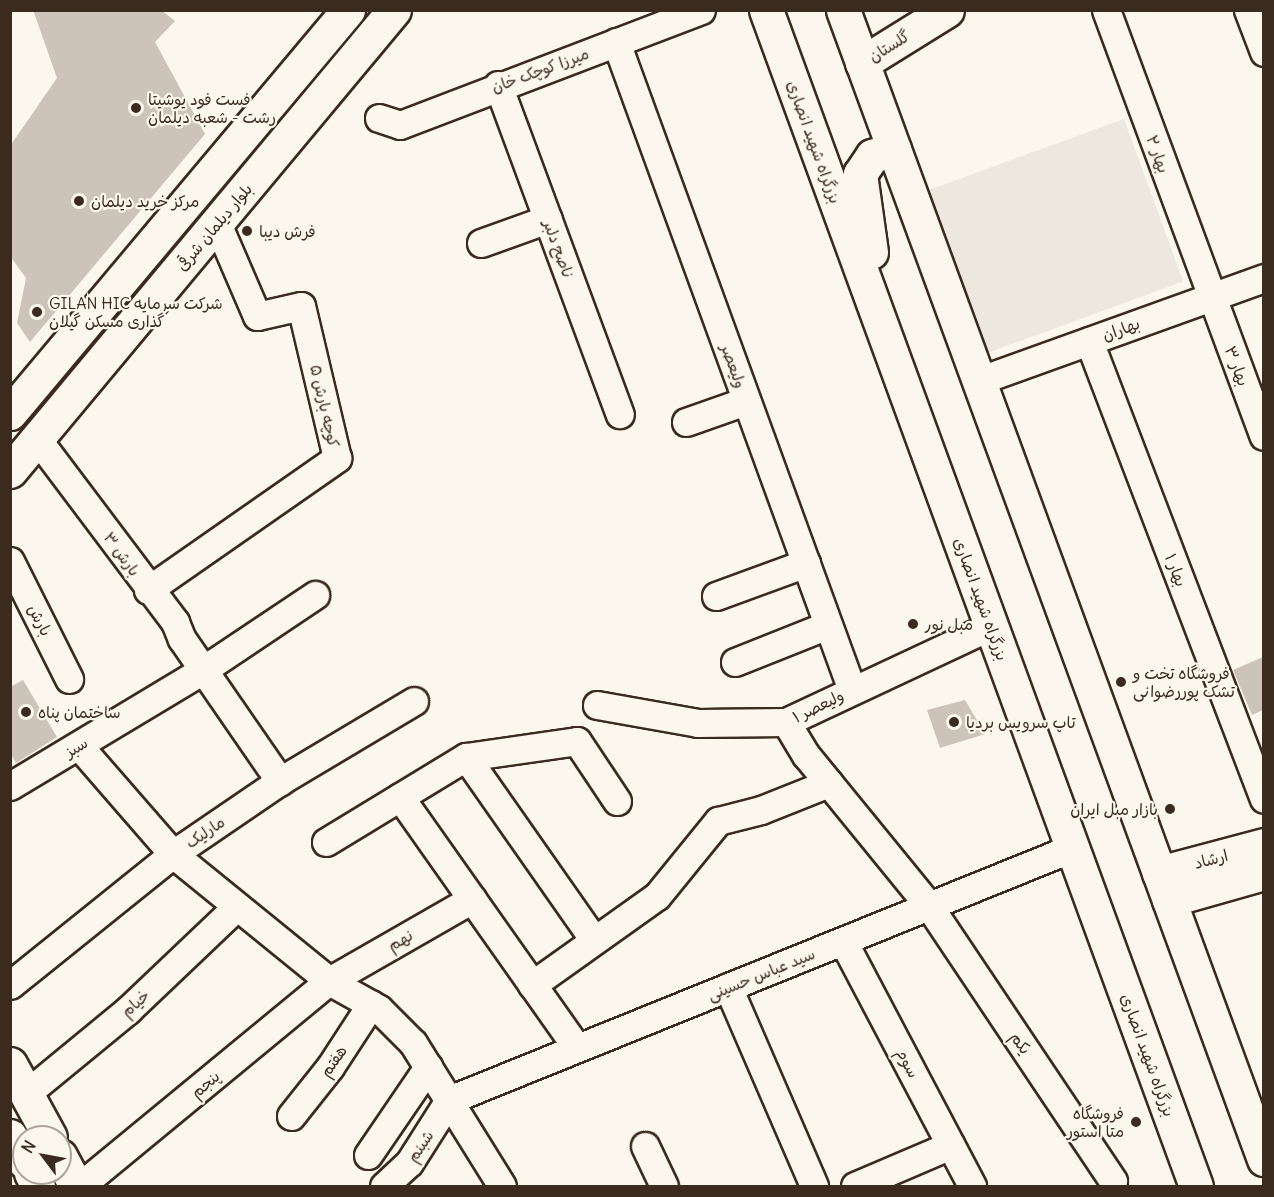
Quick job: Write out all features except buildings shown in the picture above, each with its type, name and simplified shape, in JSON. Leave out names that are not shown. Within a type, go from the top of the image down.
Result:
[{"type":"main road","points":[[10,413],[348,10]]},
{"type":"main road","name":"بلوار دیلمان شرقی","points":[[10,471],[24,438],[217,223],[394,10]]},
{"type":"main road","name":"بزرگراه شهید انصاری","points":[[766,10],[1196,1186]]},
{"type":"main road","points":[[843,10],[1263,1159]]},
{"type":"main road","name":"گلستان","points":[[862,63],[946,10]]},
{"type":"main road","points":[[891,352],[859,180],[868,159],[894,149]]},
{"type":"main road","name":"ارشاد","points":[[1164,886],[1263,845]]},
{"type":"main road","name":"ارشاد","points":[[1164,886],[1263,873]]},
{"type":"main road","points":[[10,1064],[44,1125]]},
{"type":"street","name":"میرزا کوچک خان","points":[[380,118],[400,125],[498,85],[701,10]]},
{"type":"street","name":"بهار ۲","points":[[1106,10],[1211,297]]},
{"type":"street","points":[[1248,10],[1263,52]]},
{"type":"street","name":"ولیعصر","points":[[616,42],[852,690]]},
{"type":"street","name":"ناصح دلبر","points":[[498,85],[620,414]]},
{"type":"street","points":[[481,243],[548,219]]},
{"type":"street","name":"کوچه بارش ۵","points":[[148,590],[337,458],[302,306],[257,316],[217,223]]},
{"type":"street","name":"بهاران","points":[[978,381],[1263,278]]},
{"type":"street","name":"بهار ۳","points":[[1211,297],[1263,436]]},
{"type":"street","name":"بهار ۱","points":[[1089,341],[1263,799]]},
{"type":"street","points":[[686,422],[746,400]]},
{"type":"street","name":"بارش ۳","points":[[24,438],[175,622],[203,670],[280,781]]},
{"type":"street","name":"بارش","points":[[10,561],[69,679]]},
{"type":"street","points":[[716,596],[806,563]]},
{"type":"street","name":"سبز","points":[[10,786],[203,670],[315,595]]},
{"type":"street","points":[[735,662],[828,625]]},
{"type":"street","name":"ولیعصر ۱","points":[[597,705],[698,723],[786,722],[991,626]]},
{"type":"street","name":"مارلیک","points":[[10,985],[173,854],[280,781],[414,701]]},
{"type":"street","name":"یکم","points":[[786,722],[829,783],[929,906],[1113,1181]]},
{"type":"street","points":[[326,842],[466,757],[577,741],[617,801]]},
{"type":"street","points":[[79,746],[173,854],[329,981],[371,1004],[413,1043],[502,1186]]},
{"type":"street","points":[[466,757],[594,940]]},
{"type":"street","points":[[532,985],[657,896],[717,821],[760,810],[829,783]]},
{"type":"street","points":[[400,797],[577,1048]]},
{"type":"street","name":"سید عباس حسینی","points":[[449,1100],[1072,848]]},
{"type":"street","name":"نهم","points":[[329,981],[472,899]]},
{"type":"street","name":"خیام","points":[[27,1093],[128,1010],[236,907]]},
{"type":"street","name":"سوم","points":[[843,941],[972,1186]]},
{"type":"street","name":"پنجم","points":[[78,1186],[329,981]]},
{"type":"street","points":[[728,987],[814,1186]]},
{"type":"street","name":"هفتم","points":[[291,1116],[330,1067],[371,1004]]},
{"type":"street","points":[[369,1155],[428,1067]]},
{"type":"street","name":"شبنم","points":[[384,1186],[409,1163],[449,1100]]},
{"type":"street","points":[[855,1186],[951,1145]]},
{"type":"street","points":[[645,1146],[664,1186]]},
{"type":"shaded area","points":[[1124,119],[1183,282],[985,354],[926,191]]},
{"type":"place","name":"فست فود یوشیتا رشت - شعبه دیلمان","points":[[136,108]]},
{"type":"place","name":"مرکز خرید دیلمان","points":[[79,201]]},
{"type":"place","name":"فرش دیبا","points":[[247,231]]},
{"type":"place","name":"GILAN HIC شرکت سرمایه گذاری مسکن گیلان","points":[[37,312]]},
{"type":"place","name":"مبل نور","points":[[913,624]]},
{"type":"place","name":"فروشگاه تخت و تشک پوررضوانی","points":[[1121,682]]},
{"type":"place","name":"ساختمان پناه","points":[[26,712]]},
{"type":"place","name":"تاپ سرویس بردیا","points":[[954,722]]},
{"type":"place","name":"بازار مبل ایران","points":[[1170,809]]},
{"type":"place","name":"فروشگاه متا استور","points":[[1136,1122]]}]
